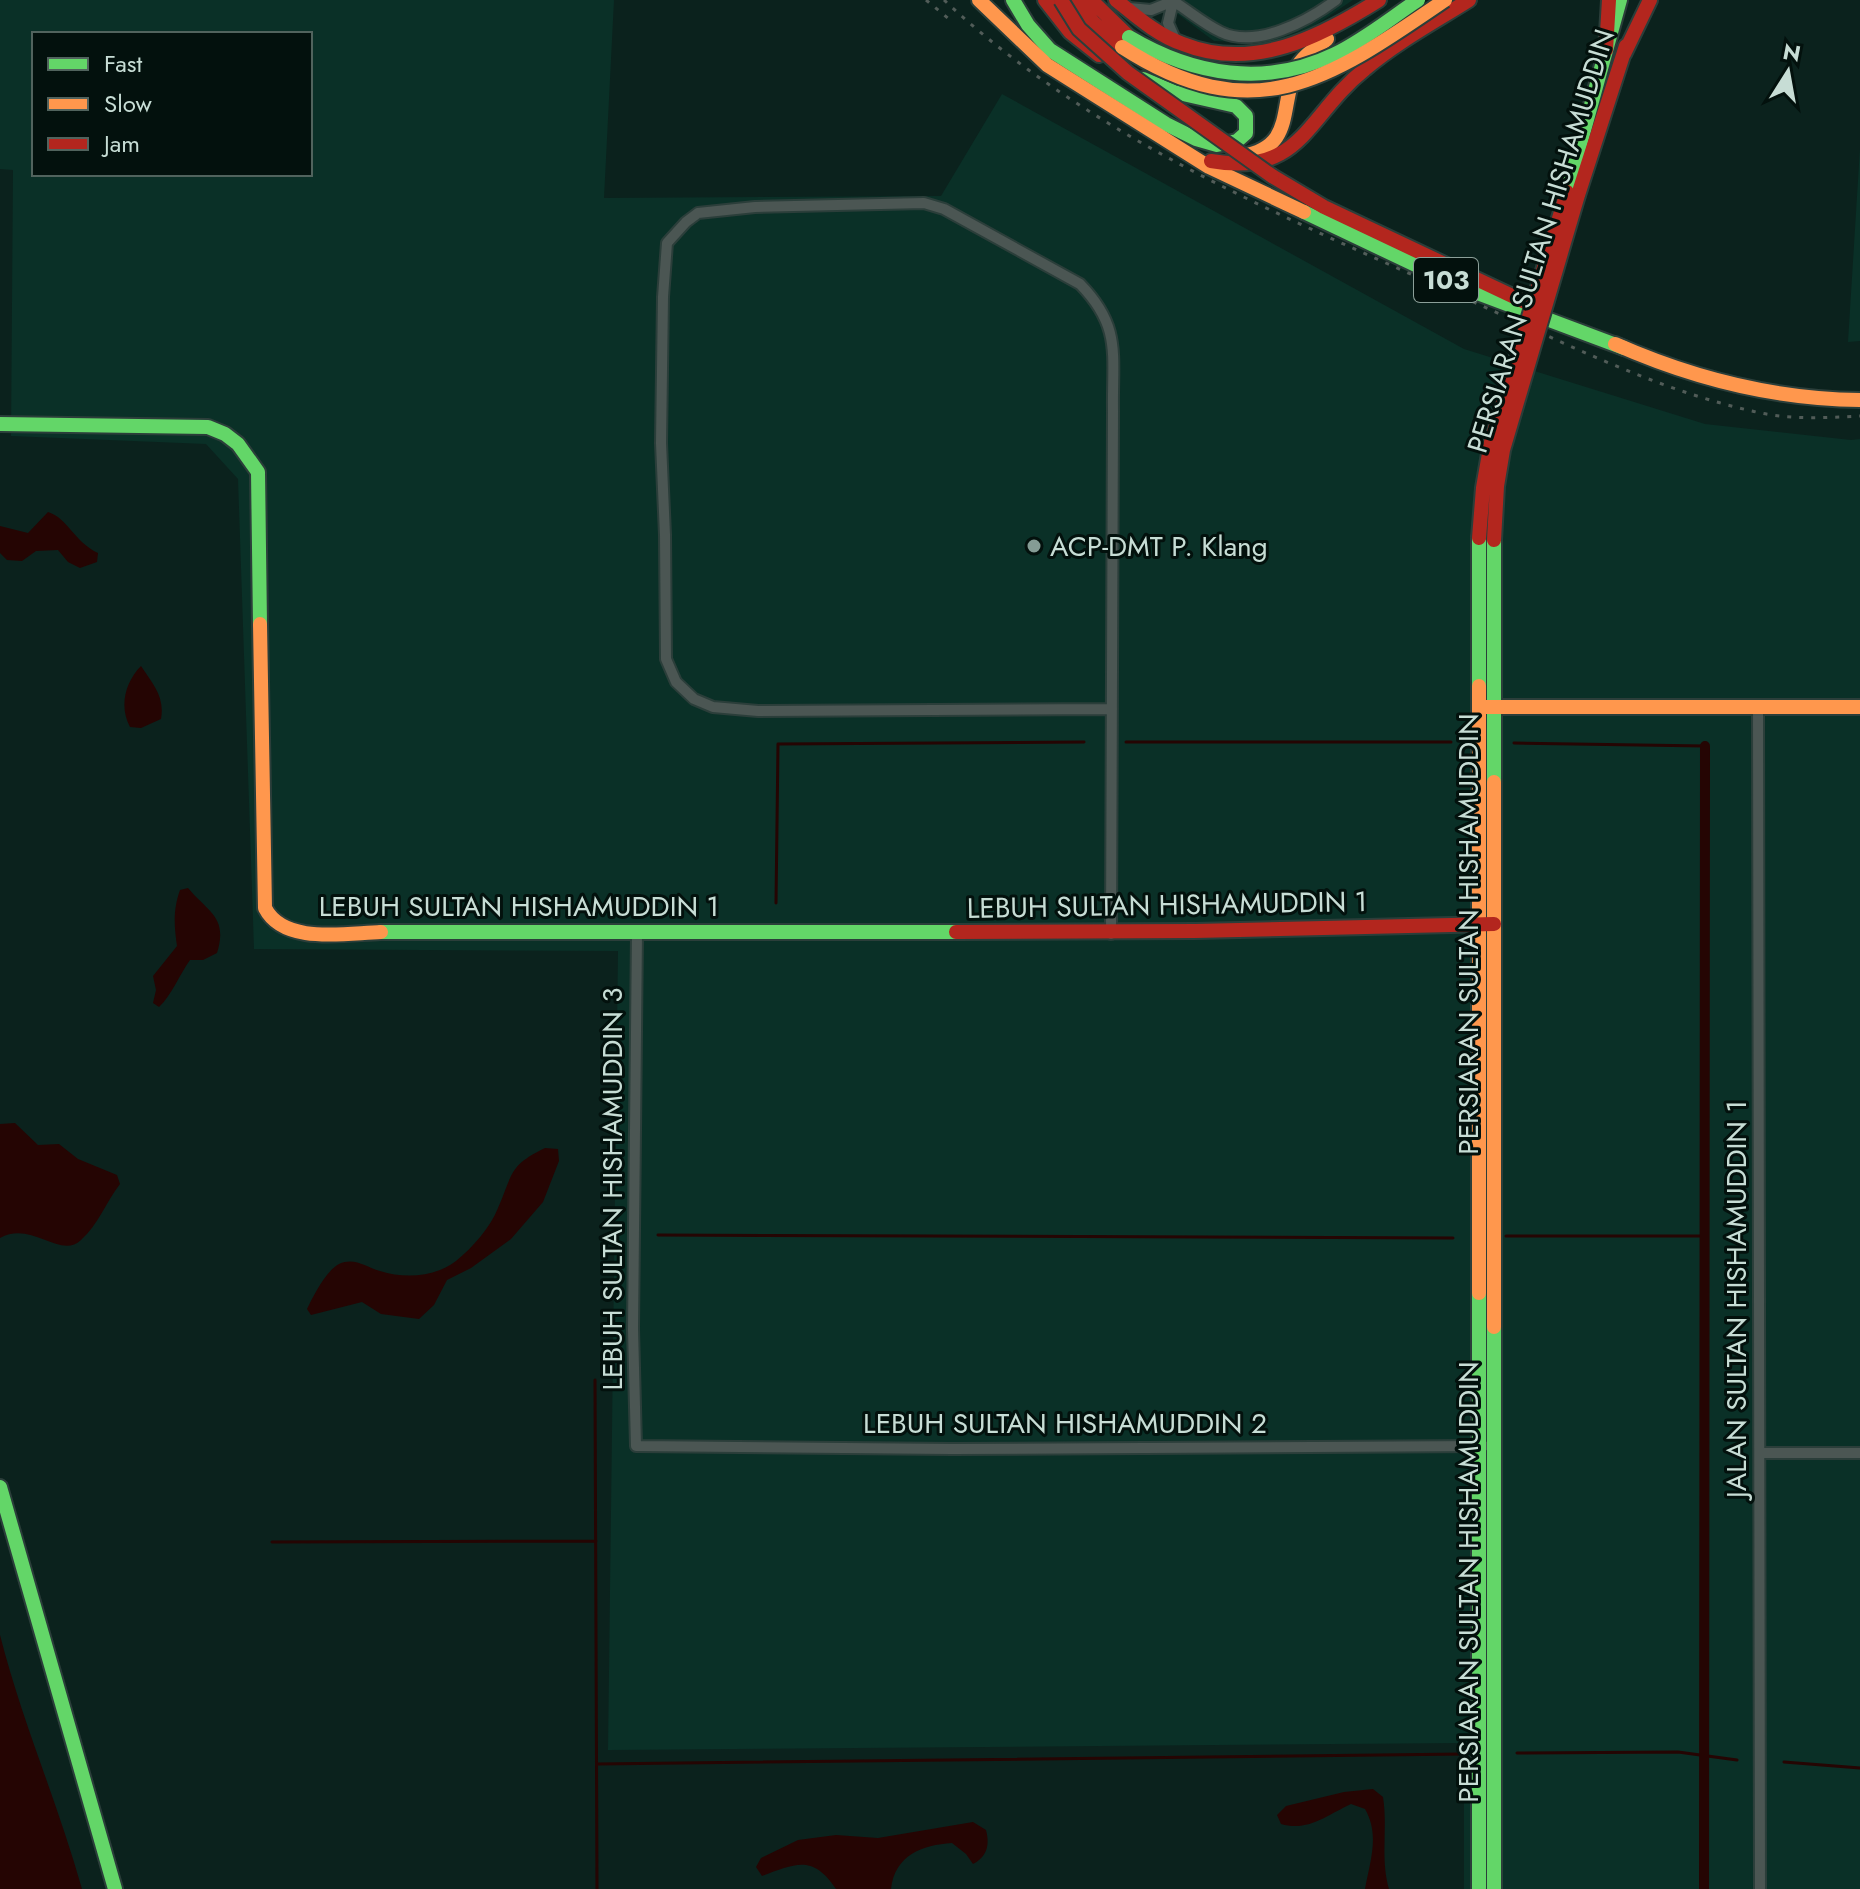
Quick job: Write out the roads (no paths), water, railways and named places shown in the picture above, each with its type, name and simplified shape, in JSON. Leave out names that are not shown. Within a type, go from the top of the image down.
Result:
[{"type":"street","name":"103","points":[[979,0],[1047,65],[1183,142],[1233,179],[1464,288],[1676,370],[1744,388],[1824,399],[1860,400]]},
{"type":"street","points":[[1013,0],[1028,25],[1050,50],[1211,161],[1234,166],[1258,165],[1278,157],[1300,140],[1363,71],[1469,0]]},
{"type":"street","points":[[1045,0],[1078,39],[1272,176],[1336,213],[1624,348]]},
{"type":"street","points":[[1061,0],[1104,46],[1139,76],[1174,92],[1236,106],[1248,120],[1244,137],[1225,145],[1183,142]]},
{"type":"street","points":[[1061,0],[1079,29],[1128,73]]},
{"type":"street","points":[[1075,0],[1100,30],[1125,42],[1186,66],[1235,75],[1271,74],[1302,67],[1334,54],[1418,0]]},
{"type":"street","points":[[1091,0],[1125,42],[1148,64],[1191,83],[1231,89],[1273,89],[1316,78],[1344,65],[1445,0]]},
{"type":"street","points":[[1174,0],[1221,32],[1246,37],[1295,26],[1336,0]]},
{"type":"street","points":[[1117,1],[1144,11],[1158,9],[1174,0]]},
{"type":"street","points":[[1174,0],[1169,30],[1185,46]]},
{"type":"street","points":[[1183,142],[1233,155],[1250,156],[1268,148],[1283,129],[1293,79],[1301,61],[1349,20],[1379,0]]},
{"type":"street","points":[[1606,50],[1609,0]]},
{"type":"street","name":"PERSIARAN SULTAN HISHAMUDDIN","points":[[1479,1889],[1478,706],[1487,539],[1503,450],[1573,193],[1620,0]]},
{"type":"street","name":"PERSIARAN SULTAN HISHAMUDDIN","points":[[1573,193],[1624,54],[1640,0]]},
{"type":"street","points":[[1624,54],[1650,0]]},
{"type":"street","points":[[1117,1],[1158,34],[1185,46],[1227,55],[1271,52],[1299,45],[1349,20]]},
{"type":"street","points":[[1111,934],[1112,709],[1112,335],[1097,301],[1080,284],[944,209],[924,203],[755,207],[698,213],[686,222],[667,243],[663,297],[661,443],[666,659],[676,682],[694,699],[713,707],[758,711],[1112,709]]},
{"type":"street","name":"LEBUH SULTAN HISHAMUDDIN 1","points":[[2,424],[208,427],[220,431],[243,447],[258,472],[265,908],[271,920],[282,928],[299,933],[1111,934],[1494,924]]},
{"type":"street","name":"PERSIARAN SULTAN HISHAMUDDIN","points":[[1487,539],[1494,707],[1494,1889]]},
{"type":"street","points":[[1478,706],[1860,707]]},
{"type":"street","name":"JALAN SULTAN HISHAMUDDIN 1","points":[[1758,709],[1760,1889]]},
{"type":"street","name":"LEBUH SULTAN HISHAMUDDIN 3","points":[[636,1446],[633,1329],[637,932]]},
{"type":"street","name":"LEBUH SULTAN HISHAMUDDIN 2","points":[[636,1446],[952,1449],[1494,1446]]},
{"type":"street","points":[[1760,1453],[1860,1453]]},
{"type":"street","points":[[0,1487],[115,1889]]},
{"type":"waterway","points":[[776,903],[778,744],[1084,742]]},
{"type":"waterway","points":[[1126,742],[1451,742]]},
{"type":"waterway","points":[[1514,743],[1705,746]]},
{"type":"waterway","points":[[1704,1889],[1705,746]]},
{"type":"waterway","points":[[658,1235],[1453,1238]]},
{"type":"waterway","points":[[1506,1236],[1704,1236]]},
{"type":"waterway","points":[[595,1380],[597,1889]]},
{"type":"waterway","points":[[272,1542],[596,1541]]},
{"type":"waterway","points":[[1517,1753],[1678,1752],[1737,1760]]},
{"type":"waterway","points":[[597,1764],[1465,1754]]},
{"type":"waterway","points":[[1784,1762],[1860,1768]]},
{"type":"railway","points":[[926,0],[949,19]]},
{"type":"railway","points":[[944,0],[1001,49],[1061,93],[1124,133],[1189,169],[1324,235],[1603,361],[1677,389],[1779,416],[1860,416]]},
{"type":"place","name":"ACP-DMT P. Klang","points":[[1034,546]]}]
